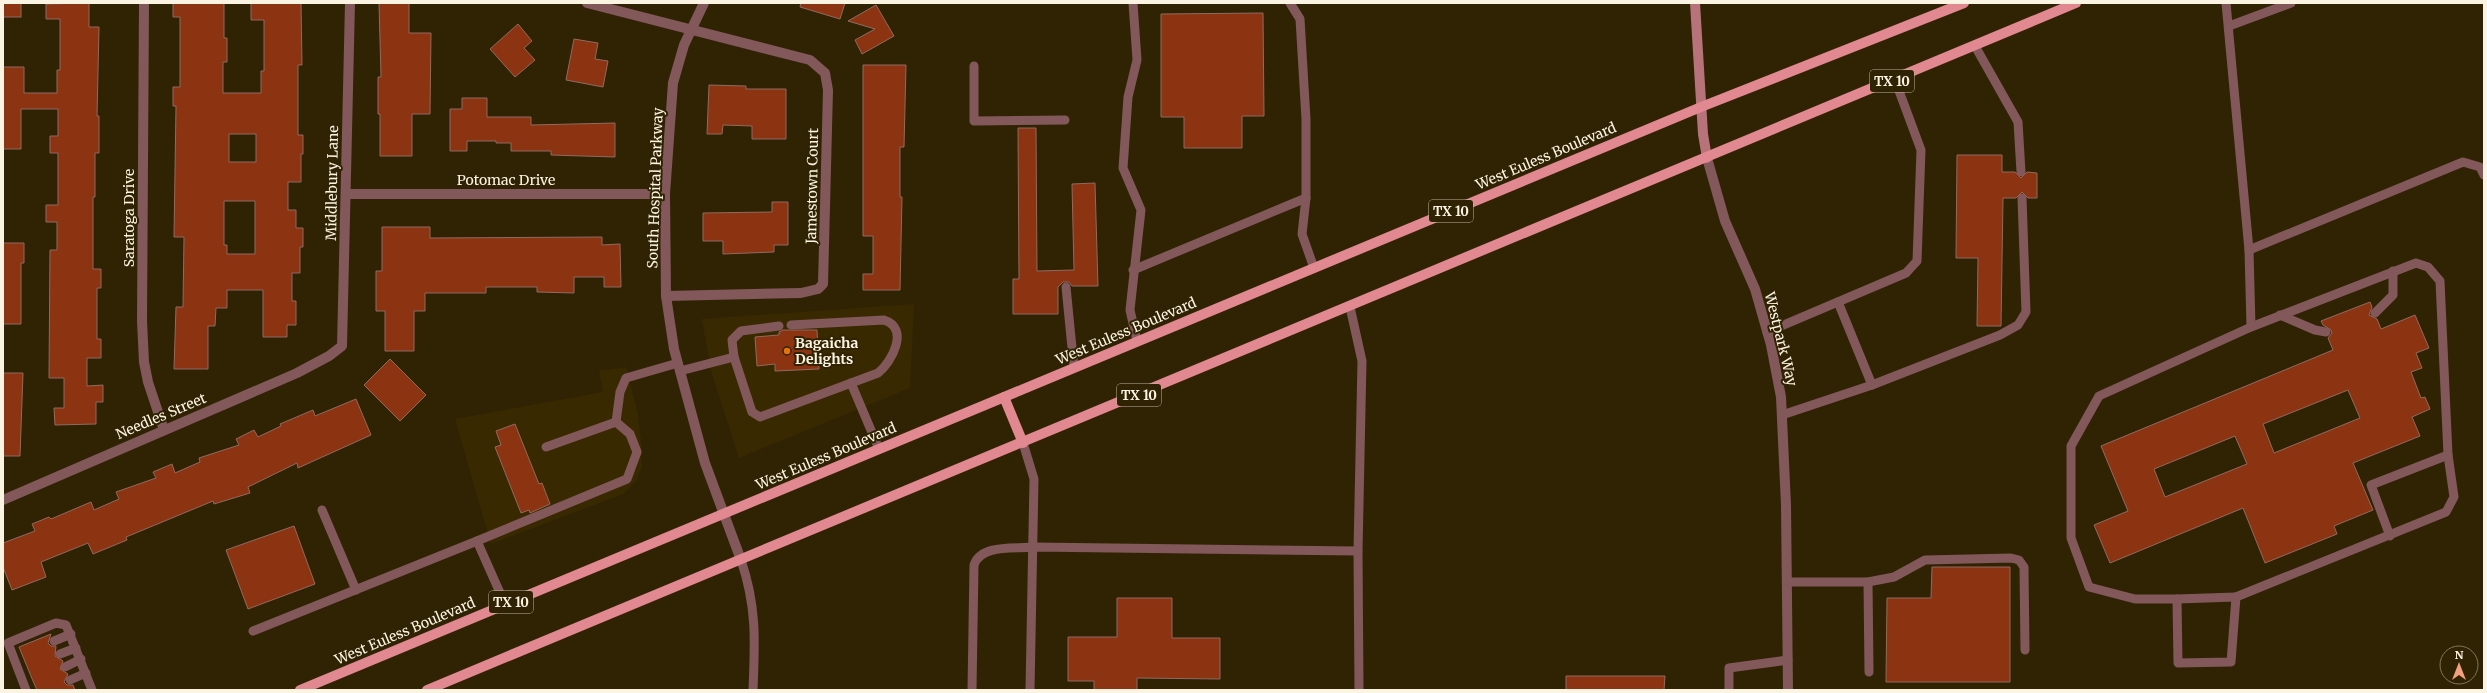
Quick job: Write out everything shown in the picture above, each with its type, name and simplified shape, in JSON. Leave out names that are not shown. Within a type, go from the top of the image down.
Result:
[{"type":"main road","name":"Westpark Way","points":[[1695,3],[1701,107],[1707,158]]},
{"type":"main road","name":"West Euless Boulevard","points":[[300,690],[1701,107],[1964,3]]},
{"type":"main road","name":"TX 10","points":[[427,690],[1895,80],[2076,3]]},
{"type":"main road","points":[[1004,397],[1023,443]]},
{"type":"street","name":"Saratoga Drive","points":[[144,3],[142,321],[144,362],[148,382],[164,430]]},
{"type":"street","name":"Middlebury Lane","points":[[329,356],[342,346],[350,3]]},
{"type":"street","points":[[587,3],[692,30]]},
{"type":"street","name":"South Hospital Parkway","points":[[704,3],[684,45],[673,83],[665,194],[666,296],[679,367],[705,463],[722,514],[741,560]]},
{"type":"street","name":"Jamestown Court","points":[[666,296],[801,293],[818,289],[823,284],[828,90],[826,74],[810,60],[692,30]]},
{"type":"street","name":"Westpark Way","points":[[1707,158],[1725,221],[1755,289],[1767,332],[1781,397],[1787,582],[1788,690]]},
{"type":"street","name":"Potomac Drive","points":[[346,194],[665,194]]},
{"type":"street","name":"Needles Street","points":[[3,500],[298,373],[329,356]]},
{"type":"lane","points":[[1132,3],[1137,60],[1128,97],[1123,168],[1141,210],[1130,310],[1138,341]]},
{"type":"lane","points":[[1290,3],[1300,18],[1306,119],[1306,198],[1302,234],[1314,268]]},
{"type":"lane","points":[[2226,3],[2249,250],[2251,327]]},
{"type":"lane","points":[[2229,26],[2291,3]]},
{"type":"lane","points":[[1975,46],[2018,122],[2021,172]]},
{"type":"lane","points":[[974,66],[974,121],[1065,120]]},
{"type":"lane","points":[[1767,332],[1906,273],[1917,261],[1921,150],[1895,80]]},
{"type":"lane","points":[[2249,250],[2463,162],[2480,167],[2484,175]]},
{"type":"lane","points":[[1134,270],[1306,198]]},
{"type":"lane","points":[[1782,415],[1872,385],[2000,335],[2018,325],[2026,312],[2022,198]]},
{"type":"lane","points":[[2416,263],[2428,267],[2440,281],[2448,455],[2454,497],[2446,512],[2390,536],[2236,597],[2136,599],[2089,587],[2071,538],[2071,446],[2099,396],[2251,327],[2416,263]]},
{"type":"lane","points":[[2375,313],[2393,295],[2393,271]]},
{"type":"lane","points":[[1066,287],[1074,368]]},
{"type":"lane","points":[[1838,302],[1872,385]]},
{"type":"lane","points":[[1350,307],[1362,361],[1358,551],[1358,690]]},
{"type":"lane","points":[[2280,315],[2315,330],[2326,332]]},
{"type":"lane","points":[[779,326],[741,331],[735,334],[731,344],[752,412],[760,417],[878,373],[891,361],[897,342],[895,330],[889,322],[791,325]]},
{"type":"lane","points":[[616,422],[620,392],[626,378],[734,357]]},
{"type":"lane","points":[[851,383],[879,449]]},
{"type":"lane","points":[[546,447],[616,422]]},
{"type":"lane","points":[[253,631],[477,542],[627,478],[637,452],[630,434],[616,422]]},
{"type":"lane","points":[[1023,443],[1034,479],[1030,690]]},
{"type":"lane","points":[[2390,536],[2371,485],[2448,455]]},
{"type":"lane","points":[[322,510],[356,590]]},
{"type":"lane","points":[[477,542],[505,604]]},
{"type":"lane","points":[[972,690],[974,565],[976,557],[989,551],[1033,547],[1358,551]]},
{"type":"lane","points":[[1787,582],[1868,582],[1894,577],[1925,560],[2011,558],[2019,560],[2024,567],[2025,650]]},
{"type":"lane","points":[[741,560],[752,596],[755,637],[753,690]]},
{"type":"lane","points":[[1868,582],[1869,672]]},
{"type":"lane","points":[[2177,599],[2178,663],[2231,662],[2236,597]]},
{"type":"lane","points":[[25,688],[23,669],[19,657],[8,643],[56,623],[66,625],[71,634],[92,690]]},
{"type":"lane","points":[[54,641],[71,634]]},
{"type":"lane","points":[[60,654],[76,648]]},
{"type":"lane","points":[[65,667],[81,659]]},
{"type":"lane","points":[[1729,690],[1729,668],[1788,660]]},
{"type":"lane","points":[[70,680],[86,673]]},
{"type":"lane","points":[[25,688],[33,681]]},
{"type":"shaded area","points":[[914,304],[910,388],[739,458],[711,371],[702,319]]},
{"type":"shaded area","points":[[626,367],[638,415],[642,449],[641,469],[636,481],[623,494],[491,544],[455,419],[603,392],[599,371]]},
{"type":"building","points":[[3,3],[21,3],[21,17],[3,17]]},
{"type":"building","points":[[89,3],[89,27],[99,27],[97,116],[99,116],[99,153],[95,153],[95,197],[93,197],[93,269],[101,269],[101,288],[97,288],[97,339],[101,339],[101,358],[87,358],[87,386],[103,385],[103,402],[96,402],[96,424],[55,425],[54,408],[64,408],[64,378],[49,378],[50,250],[57,250],[57,222],[46,222],[46,205],[58,205],[58,153],[50,153],[50,136],[58,136],[58,109],[21,109],[21,149],[3,149],[3,67],[24,67],[24,93],[57,93],[57,70],[60,70],[60,19],[46,19],[46,4]]},
{"type":"building","points":[[173,3],[224,3],[224,38],[227,38],[227,62],[223,62],[223,93],[261,93],[261,71],[264,71],[264,20],[251,20],[251,3],[301,3],[302,65],[298,65],[298,135],[303,135],[301,182],[288,182],[288,210],[296,210],[296,228],[303,228],[303,247],[300,247],[300,273],[292,273],[292,301],[296,301],[296,325],[287,325],[287,337],[263,337],[263,290],[227,290],[227,308],[216,308],[215,326],[208,326],[208,369],[174,369],[176,307],[183,307],[184,237],[174,237],[176,106],[173,106],[173,87],[180,87],[180,17],[173,17]],"holes":[[[229,134],[256,134],[256,162],[229,162]],[[224,201],[255,201],[255,254],[227,254],[227,245],[224,245]]]},
{"type":"building","points":[[379,3],[409,3],[409,33],[431,33],[430,114],[412,114],[412,156],[380,156],[380,114],[378,114],[378,77],[381,77]]},
{"type":"building","points":[[801,3],[845,3],[840,19],[800,7]]},
{"type":"building","points":[[876,5],[894,36],[862,54],[855,40],[875,29],[848,21]]},
{"type":"building","points":[[1263,13],[1264,116],[1242,116],[1242,148],[1184,148],[1184,117],[1161,117],[1161,14]]},
{"type":"building","points":[[518,24],[532,41],[524,48],[535,60],[515,77],[490,49]]},
{"type":"building","points":[[574,39],[598,43],[595,59],[608,61],[603,87],[566,80]]},
{"type":"building","points":[[863,65],[906,65],[904,147],[900,147],[900,197],[902,197],[900,290],[863,290],[863,274],[873,274],[873,236],[863,236]]},
{"type":"building","points":[[709,85],[746,86],[746,89],[786,89],[786,139],[752,139],[752,126],[723,125],[722,134],[707,134]]},
{"type":"building","points":[[462,98],[487,98],[487,117],[531,117],[531,125],[615,123],[615,157],[551,155],[551,151],[511,151],[511,143],[496,143],[496,141],[467,141],[467,151],[450,151],[450,109],[462,109]]},
{"type":"building","points":[[1018,128],[1036,128],[1037,271],[1074,270],[1072,184],[1095,183],[1098,286],[1072,286],[1069,282],[1063,282],[1058,287],[1058,314],[1013,314],[1013,279],[1019,279]]},
{"type":"building","points":[[1957,155],[2002,155],[2002,172],[2015,172],[2021,178],[2027,172],[2037,173],[2037,198],[2028,198],[2022,192],[2016,198],[2003,198],[2001,326],[1977,326],[1978,258],[1956,258]]},
{"type":"building","points":[[772,202],[788,202],[788,245],[774,245],[774,252],[723,254],[723,241],[703,241],[703,213],[772,212]]},
{"type":"building","points":[[382,227],[430,227],[430,238],[602,237],[602,245],[620,244],[621,287],[604,287],[604,277],[574,277],[574,293],[537,292],[537,287],[486,287],[486,293],[425,293],[425,311],[414,311],[414,351],[385,351],[385,311],[376,311],[376,271],[382,271]]},
{"type":"building","points":[[3,243],[24,243],[24,263],[21,263],[21,324],[3,324]]},
{"type":"building","points":[[2370,302],[2372,307],[2369,315],[2377,319],[2381,329],[2415,315],[2429,348],[2416,353],[2422,368],[2411,372],[2421,398],[2425,397],[2430,409],[2412,417],[2420,436],[2353,463],[2373,510],[2334,526],[2337,534],[2265,563],[2243,508],[2110,563],[2094,525],[2128,511],[2101,446],[2333,350],[2328,338],[2332,333],[2331,330],[2323,325],[2321,321]],"holes":[[[2348,390],[2360,418],[2274,453],[2263,424]],[[2235,436],[2247,464],[2165,497],[2154,469]]]},
{"type":"building","name":"Bagaicha Delights","points":[[783,330],[817,330],[819,369],[775,371],[775,364],[757,366],[755,337],[779,335],[779,332]]},
{"type":"building","points":[[390,359],[426,395],[400,421],[364,385]]},
{"type":"building","points":[[3,373],[23,373],[20,456],[3,456]]},
{"type":"building","points":[[356,399],[371,435],[298,468],[297,463],[248,487],[250,493],[214,504],[213,501],[126,537],[127,540],[93,554],[88,543],[41,562],[46,577],[12,590],[3,567],[3,543],[35,531],[32,524],[49,517],[51,519],[91,502],[94,510],[119,499],[116,492],[156,478],[153,472],[172,464],[175,473],[200,462],[199,458],[239,445],[236,439],[254,430],[258,437],[281,426],[280,424],[313,410],[315,416]]},
{"type":"building","points":[[515,424],[539,484],[542,483],[550,504],[530,513],[529,510],[521,513],[495,447],[501,445],[496,431]]},
{"type":"building","points":[[294,526],[315,584],[248,609],[226,550]]},
{"type":"building","points":[[1932,567],[2010,567],[2010,682],[1886,682],[1887,598],[1931,598]]},
{"type":"building","points":[[1117,598],[1172,598],[1172,638],[1220,638],[1220,679],[1137,678],[1137,690],[1094,690],[1094,681],[1068,681],[1068,637],[1117,637]]},
{"type":"building","points":[[51,634],[48,643],[51,646],[56,646],[55,656],[63,661],[60,669],[68,674],[64,682],[67,685],[73,685],[75,690],[37,690],[33,681],[19,647]]},
{"type":"building","points":[[1566,676],[1665,676],[1664,690],[1566,690]]},
{"type":"place","name":"Bagaicha Delights","points":[[787,351]]}]
